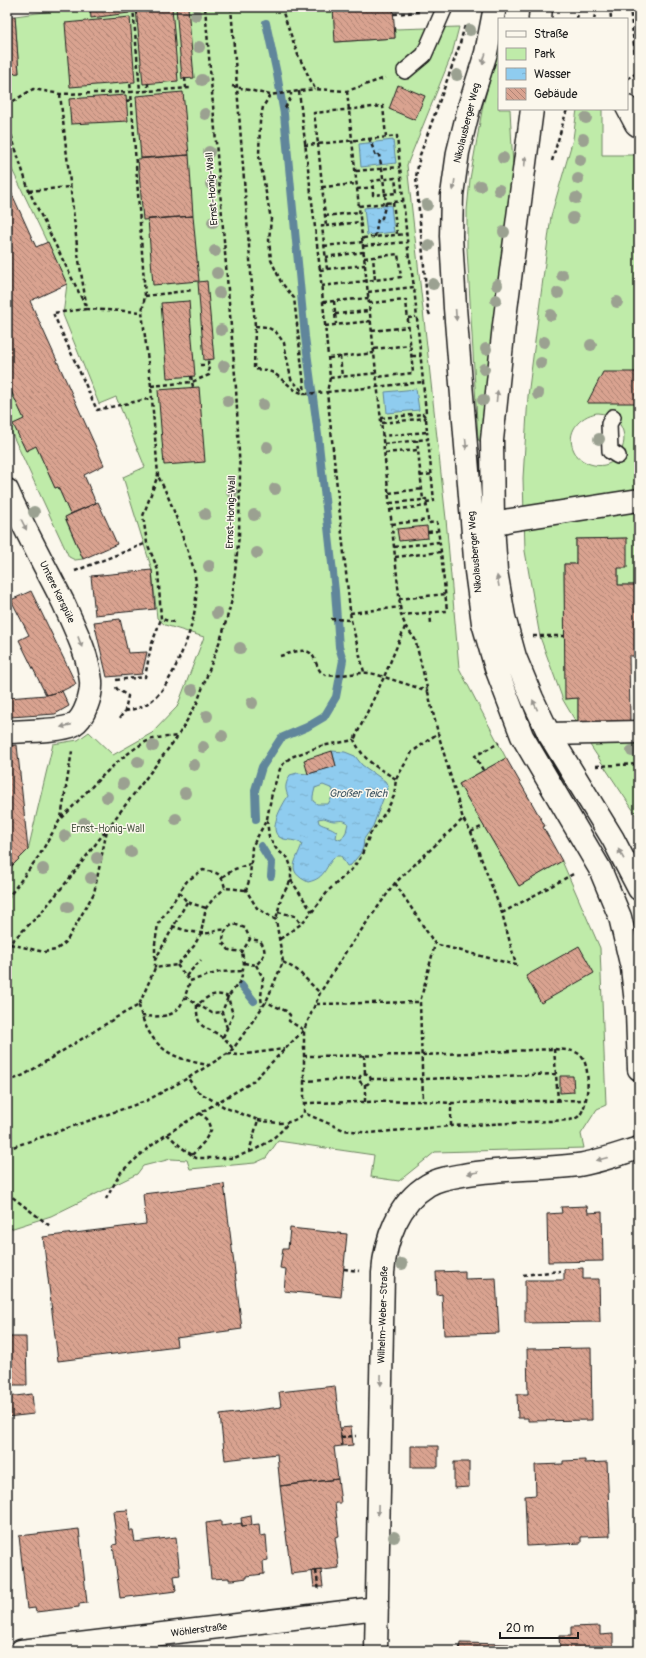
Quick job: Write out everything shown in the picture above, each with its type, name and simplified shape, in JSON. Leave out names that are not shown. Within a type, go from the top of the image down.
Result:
[{"type":"street","points":[[540,18],[541,7]]},
{"type":"street","name":"Nikolausberger Weg","points":[[492,8],[486,53],[470,104],[458,152],[452,195],[455,308],[476,571],[483,623],[496,668],[522,736],[600,869],[620,917],[632,968],[637,1012],[639,1069]]},
{"type":"street","points":[[628,109],[636,124],[639,126]]},
{"type":"street","name":"Nikolausberger Weg","points":[[532,110],[504,325],[492,440],[493,524],[496,571],[504,617],[515,657],[549,734],[613,839],[639,889]]},
{"type":"street","name":"Untere Karspüle","points":[[7,490],[76,630],[88,664],[91,683],[89,698],[82,717],[73,725]]},
{"type":"street","points":[[493,524],[639,500]]},
{"type":"street","points":[[7,732],[62,728],[73,725]]},
{"type":"street","points":[[549,734],[639,732]]},
{"type":"street","name":"Wilhelm-Weber-Straße","points":[[376,1651],[383,1273],[388,1239],[394,1223],[403,1209],[416,1194],[429,1184],[446,1178],[477,1172],[578,1165],[639,1148]]},
{"type":"street","name":"Wöhlerstraße","points":[[21,1651],[377,1608]]},
{"type":"lane","points":[[405,71],[424,55],[445,7]]},
{"type":"lane","points":[[613,417],[609,424],[610,450],[618,456]]},
{"type":"path","points":[[133,7],[142,93]]},
{"type":"path","name":"Ernst-Honig-Wall","points":[[8,945],[40,914],[69,879],[178,736],[197,704],[224,632],[232,600],[239,535],[240,476],[236,388],[205,7]]},
{"type":"path","points":[[231,7],[255,326],[254,369],[266,370],[274,373],[296,391],[305,394],[318,394],[423,382]]},
{"type":"path","points":[[282,7],[298,55],[315,89]]},
{"type":"path","points":[[578,18],[579,7]]},
{"type":"path","points":[[594,18],[597,7]]},
{"type":"path","points":[[610,7],[611,18]]},
{"type":"path","points":[[628,78],[638,73],[630,7]]},
{"type":"path","points":[[394,14],[412,12]]},
{"type":"path","points":[[232,86],[270,95],[315,89],[347,90],[405,71]]},
{"type":"path","points":[[185,78],[186,88]]},
{"type":"path","points":[[125,711],[138,709],[150,703],[159,694],[171,674],[186,644],[194,615],[195,575],[170,498],[158,475],[151,386],[142,312],[145,296],[130,82]]},
{"type":"path","points":[[148,83],[148,91]]},
{"type":"path","points":[[7,105],[33,90],[60,94],[142,93],[148,91],[190,88]]},
{"type":"path","points":[[347,90],[401,615],[406,627],[415,639],[438,733],[463,819],[471,832],[502,914],[516,965],[435,944],[395,883]]},
{"type":"path","points":[[299,91],[304,145],[320,270],[330,378],[327,392],[350,613],[364,672]]},
{"type":"path","points":[[286,108],[291,97],[291,93]]},
{"type":"path","points":[[60,94],[69,187],[87,309]]},
{"type":"path","points":[[270,95],[263,107],[260,122],[259,156],[270,219],[269,240],[271,260],[281,282],[294,298],[305,394]]},
{"type":"path","points":[[126,101],[131,100]]},
{"type":"path","points":[[326,226],[314,113],[383,106],[386,137]]},
{"type":"path","points":[[551,163],[568,110]]},
{"type":"path","points":[[7,122],[30,191],[87,309]]},
{"type":"path","points":[[304,145],[397,136],[406,234],[414,287],[426,413],[381,418]]},
{"type":"path","points":[[369,138],[376,156],[379,155],[386,203],[382,218],[378,219],[375,237]]},
{"type":"path","points":[[356,171],[400,167]]},
{"type":"path","points":[[395,178],[397,193],[374,195],[373,187],[372,181],[395,178]]},
{"type":"path","points":[[322,187],[357,184]]},
{"type":"path","points":[[30,191],[69,187]]},
{"type":"path","points":[[358,189],[373,187]]},
{"type":"path","points":[[359,206],[403,201]]},
{"type":"path","points":[[393,202],[397,234]]},
{"type":"path","points":[[325,216],[360,212]]},
{"type":"path","points":[[327,269],[322,226],[361,222]]},
{"type":"path","points":[[324,246],[375,237],[406,234]]},
{"type":"path","points":[[364,246],[407,242]]},
{"type":"path","points":[[325,256],[364,252]]},
{"type":"path","points":[[321,286],[401,277],[398,254],[364,258]]},
{"type":"path","points":[[373,257],[375,280]]},
{"type":"path","points":[[320,270],[365,265]]},
{"type":"path","points":[[368,292],[414,287]]},
{"type":"path","points":[[145,296],[193,290]]},
{"type":"path","points":[[323,302],[369,298]]},
{"type":"path","points":[[330,378],[414,373],[406,300],[369,303]]},
{"type":"path","points":[[334,301],[336,324]]},
{"type":"path","points":[[142,312],[87,309],[52,313],[96,410],[152,398]]},
{"type":"path","points":[[335,314],[370,311]]},
{"type":"path","points":[[408,318],[416,317]]},
{"type":"path","points":[[325,326],[371,321]]},
{"type":"path","points":[[255,326],[267,327],[276,332],[284,343],[291,379],[305,394]]},
{"type":"path","points":[[372,331],[408,327]]},
{"type":"path","points":[[328,358],[410,345]]},
{"type":"path","points":[[340,356],[342,377]]},
{"type":"path","points":[[412,356],[421,356]]},
{"type":"path","points":[[151,386],[192,382],[209,375],[208,359]]},
{"type":"path","points":[[200,365],[208,365]]},
{"type":"path","points":[[191,376],[193,387]]},
{"type":"path","points":[[390,503],[434,501],[426,418],[423,414]]},
{"type":"path","points":[[382,423],[426,418]]},
{"type":"path","points":[[383,436],[427,432]]},
{"type":"path","points":[[384,444],[428,439]]},
{"type":"path","points":[[417,440],[420,476],[427,506],[428,520]]},
{"type":"path","points":[[385,453],[418,450]]},
{"type":"path","points":[[420,476],[432,474]]},
{"type":"path","points":[[118,720],[125,711],[128,696],[117,689],[116,680],[145,678],[151,646],[161,620],[158,570],[147,543],[143,516],[158,475]]},
{"type":"path","points":[[389,493],[422,489]]},
{"type":"path","points":[[390,510],[427,506]]},
{"type":"path","points":[[392,524],[428,520],[430,523],[436,522],[440,542],[446,594],[447,611],[401,615]]},
{"type":"path","points":[[428,532],[437,531]]},
{"type":"path","points":[[394,547],[439,542]]},
{"type":"path","points":[[53,581],[147,543]]},
{"type":"path","points":[[395,557],[441,552]]},
{"type":"path","points":[[400,599],[446,594]]},
{"type":"path","points":[[350,613],[401,607]]},
{"type":"path","points":[[430,612],[431,624]]},
{"type":"path","points":[[331,619],[351,620]]},
{"type":"path","points":[[161,620],[174,622]]},
{"type":"path","points":[[354,740],[406,627]]},
{"type":"path","points":[[529,636],[565,636]]},
{"type":"path","points":[[280,656],[305,651],[314,656],[320,671],[325,675],[349,675],[364,672],[428,691]]},
{"type":"path","points":[[61,818],[73,744],[73,725]]},
{"type":"path","points":[[280,939],[301,924],[329,890],[352,869],[361,857],[370,834],[387,810],[394,796],[396,778],[412,752],[438,733]]},
{"type":"path","points":[[7,899],[39,856],[61,818],[103,775],[131,751],[153,739],[178,736]]},
{"type":"path","points":[[354,740],[360,752],[367,761],[396,778]]},
{"type":"path","points":[[276,920],[257,908],[246,890],[250,878],[252,848],[267,819],[272,794],[281,766],[291,757],[321,746],[354,740]]},
{"type":"path","points":[[483,770],[475,756],[501,742]]},
{"type":"path","points":[[593,766],[639,764]]},
{"type":"path","points":[[7,1149],[146,1101],[188,1078],[233,1049],[266,1002],[283,962],[276,920],[281,898],[291,880],[291,866],[288,858],[277,850],[269,837],[267,819]]},
{"type":"path","points":[[106,1199],[121,1172],[167,1134],[251,1083],[304,1030],[320,993],[345,953],[395,883],[463,819]]},
{"type":"path","points":[[471,832],[483,826]]},
{"type":"path","points":[[8,945],[44,952],[56,950],[66,942],[94,893],[107,828]]},
{"type":"path","points":[[222,877],[235,868],[250,864]]},
{"type":"path","points":[[208,1065],[178,1057],[163,1050],[149,1033],[141,1016],[140,1005],[155,968],[155,944],[158,924],[179,892],[187,881],[203,870],[217,873],[222,877],[225,888]]},
{"type":"path","points":[[502,914],[576,873]]},
{"type":"path","points":[[291,880],[312,912]]},
{"type":"path","points":[[155,968],[177,965],[194,946],[201,933],[206,908],[213,898],[225,888],[246,890]]},
{"type":"path","points":[[179,892],[187,902],[206,908]]},
{"type":"path","points":[[155,960],[172,926],[187,902]]},
{"type":"path","points":[[278,912],[295,916],[301,924]]},
{"type":"path","points":[[172,926],[192,932],[210,933],[218,930],[225,930],[234,924],[245,928],[250,939]]},
{"type":"path","points":[[225,930],[223,943],[229,950],[242,952]]},
{"type":"path","points":[[227,1028],[222,1012],[228,997],[241,980],[244,963],[242,952],[250,939]]},
{"type":"path","points":[[250,939],[260,941],[264,946],[265,953],[256,965]]},
{"type":"path","points":[[423,1101],[423,1055],[420,1002],[435,944]]},
{"type":"path","points":[[186,976],[201,960]]},
{"type":"path","points":[[283,962],[297,970],[320,993]]},
{"type":"path","points":[[244,963],[256,965]]},
{"type":"path","points":[[177,965],[190,981]]},
{"type":"path","points":[[256,965],[263,978],[260,996],[262,1006]]},
{"type":"path","points":[[190,981],[219,972],[242,972]]},
{"type":"path","points":[[141,1016],[166,1016],[175,1012],[182,1005],[190,981]]},
{"type":"path","points":[[197,1005],[212,995],[220,994],[228,997]]},
{"type":"path","points":[[185,997],[212,1013],[222,1012]]},
{"type":"path","points":[[223,1037],[234,1015],[228,997]]},
{"type":"path","points":[[266,1002],[286,1011],[290,1015],[289,1021],[304,1030]]},
{"type":"path","points":[[316,1004],[420,1002]]},
{"type":"path","points":[[7,1082],[24,1074],[92,1032],[140,1005]]},
{"type":"path","points":[[197,1005],[197,1016],[202,1027],[223,1037],[233,1049]]},
{"type":"path","points":[[188,1078],[197,1091],[226,1108],[258,1120],[277,1123],[296,1121],[304,1113],[304,1030]]},
{"type":"path","points":[[227,1054],[239,1055],[285,1049]]},
{"type":"path","points":[[303,1056],[423,1055],[554,1049],[572,1050],[580,1054],[584,1060],[588,1075],[588,1092],[581,1113],[578,1117],[570,1120],[451,1126],[362,1133],[344,1130],[304,1113]]},
{"type":"path","points":[[554,1049],[558,1100]]},
{"type":"path","points":[[364,1055],[365,1073],[369,1075],[370,1079]]},
{"type":"path","points":[[359,1079],[361,1074],[365,1073]]},
{"type":"path","points":[[370,1079],[423,1079],[557,1074]]},
{"type":"path","points":[[304,1081],[359,1079]]},
{"type":"path","points":[[359,1079],[361,1083],[365,1084]]},
{"type":"path","points":[[365,1084],[369,1083],[370,1079]]},
{"type":"path","points":[[365,1084],[365,1102]]},
{"type":"path","points":[[304,1103],[423,1101],[451,1103],[585,1100]]},
{"type":"path","points":[[451,1103],[451,1126]]},
{"type":"path","points":[[192,1155],[204,1142],[211,1130],[207,1119],[200,1113]]},
{"type":"path","points":[[249,1152],[258,1120]]},
{"type":"path","points":[[167,1134],[196,1158],[234,1158],[249,1152],[272,1138],[282,1131],[288,1123]]},
{"type":"path","points":[[7,1193],[50,1226]]},
{"type":"path","points":[[523,1275],[560,1271]]},
{"type":"path","points":[[341,1437],[352,1436]]},
{"type":"green space","points":[[82,7],[333,7],[336,42],[395,38],[395,29],[459,27],[452,54],[407,165],[446,519],[459,668],[506,758],[459,784],[519,886],[562,861],[600,948],[606,1105],[597,1109],[581,1134],[584,1148],[435,1152],[399,1181],[371,1177],[374,1155],[278,1141],[266,1158],[255,1163],[190,1169],[187,1160],[171,1159],[143,1166],[137,1174],[51,1216],[7,1230],[7,871],[28,850],[53,744],[78,740],[89,732],[113,755],[152,733],[177,707],[204,637],[165,625],[157,618],[152,570],[123,477],[145,467],[116,397],[99,404],[63,315],[67,284],[7,159],[7,74],[19,73],[15,16]]},
{"type":"green space","points":[[498,51],[498,110],[510,110],[514,186],[486,440],[479,441],[467,249],[467,210],[470,179],[483,105]]},
{"type":"green space","points":[[577,110],[602,110],[602,155],[639,155],[639,585],[618,585],[618,568],[627,538],[576,539],[576,564],[564,564],[566,699],[578,698],[578,722],[576,722],[563,700],[540,637],[525,551],[523,478],[528,396],[551,216],[573,139]],"holes":[[[597,413],[611,416],[619,424],[623,433],[624,444],[620,454],[613,461],[603,465],[590,464],[580,459],[574,451],[571,438],[575,426],[585,418]]]},
{"type":"green space","points":[[7,382],[24,419],[14,425],[26,451],[36,446],[55,488],[58,487],[70,514],[65,518],[83,559],[75,560],[69,557],[7,423]]},
{"type":"green space","points":[[639,740],[639,819],[588,742]]},
{"type":"water","points":[[393,140],[396,163],[361,167],[359,144]]},
{"type":"water","points":[[391,205],[394,232],[367,235],[364,208]]},
{"type":"water","points":[[416,389],[419,410],[387,413],[385,392]]},
{"type":"water","name":"Großer Teich","points":[[332,751],[345,752],[355,756],[362,765],[385,781],[388,786],[373,826],[364,839],[363,848],[351,865],[347,866],[341,856],[336,856],[319,878],[308,882],[301,878],[294,870],[295,861],[302,844],[297,841],[281,838],[277,835],[275,824],[288,796],[286,785],[290,775],[297,773],[308,774],[336,766]],"holes":[[[323,785],[333,789],[332,797],[328,804],[317,804],[313,801],[315,788]],[[324,818],[348,823],[346,832],[341,840],[336,838],[337,832],[335,830],[319,823],[318,819]]]},
{"type":"building","points":[[90,7],[128,7],[129,13],[91,18]]},
{"type":"building","points":[[172,7],[178,81],[143,84],[136,8]]},
{"type":"building","points":[[176,7],[188,7],[194,78],[182,79]]},
{"type":"building","points":[[333,7],[393,7],[395,38],[335,42]]},
{"type":"building","points":[[635,7],[639,7],[639,46]]},
{"type":"building","points":[[15,16],[19,73],[7,74],[7,17]]},
{"type":"building","points":[[130,17],[135,82],[70,87],[65,23]]},
{"type":"building","points":[[398,85],[425,96],[415,120],[389,109]]},
{"type":"building","points":[[183,92],[189,155],[141,158],[136,96]]},
{"type":"building","points":[[126,95],[128,121],[71,124],[69,99]]},
{"type":"building","points":[[189,155],[193,216],[143,220],[138,159]]},
{"type":"building","points":[[7,183],[36,247],[48,242],[67,284],[30,301],[104,465],[84,475],[96,503],[70,514],[58,487],[55,488],[36,446],[26,451],[13,424],[24,419],[7,382]]},
{"type":"building","points":[[193,216],[199,281],[153,285],[148,219]]},
{"type":"building","points":[[207,281],[214,359],[204,360],[198,282]]},
{"type":"building","points":[[189,301],[195,376],[167,378],[161,303]]},
{"type":"building","points":[[603,372],[639,372],[639,403],[587,403]]},
{"type":"building","points":[[199,387],[205,462],[164,465],[158,390]]},
{"type":"building","points":[[98,502],[117,544],[83,559],[65,517]]},
{"type":"building","points":[[427,526],[428,538],[399,541],[397,529]]},
{"type":"building","points":[[627,538],[627,568],[618,568],[618,585],[639,585],[639,656],[629,656],[630,721],[578,722],[578,698],[565,699],[564,564],[576,564],[576,539]]},
{"type":"building","points":[[152,570],[155,609],[95,615],[91,576]]},
{"type":"building","points":[[31,591],[76,684],[62,691],[46,695],[19,640],[29,635],[11,600]]},
{"type":"building","points":[[120,619],[128,653],[147,652],[142,674],[107,677],[94,622]]},
{"type":"building","points":[[62,691],[69,706],[55,714],[10,717],[8,698],[46,695]]},
{"type":"building","points":[[17,745],[28,850],[7,871],[7,746]]},
{"type":"building","points":[[332,751],[336,766],[308,774],[304,760]]},
{"type":"building","points":[[506,758],[545,826],[543,827],[562,861],[519,886],[459,784]]},
{"type":"building","points":[[579,946],[594,973],[541,1003],[526,976]]},
{"type":"building","points":[[560,1076],[573,1076],[574,1092],[560,1093]]},
{"type":"building","points":[[224,1184],[242,1329],[176,1338],[177,1346],[58,1361],[43,1237],[146,1224],[143,1194]]},
{"type":"building","points":[[587,1206],[588,1213],[602,1212],[603,1261],[548,1262],[547,1214],[562,1213],[561,1207]]},
{"type":"building","points":[[290,1228],[347,1234],[341,1297],[284,1291],[286,1269],[280,1268],[283,1249],[288,1249]]},
{"type":"building","points":[[583,1268],[583,1279],[599,1279],[600,1322],[525,1323],[525,1280],[564,1280],[564,1269]]},
{"type":"building","points":[[465,1271],[465,1279],[496,1278],[499,1333],[444,1335],[442,1294],[437,1295],[436,1272]]},
{"type":"building","points":[[7,1337],[26,1337],[27,1385],[7,1385]]},
{"type":"building","points":[[591,1348],[592,1420],[528,1421],[528,1418],[518,1418],[517,1394],[528,1394],[527,1349]]},
{"type":"building","points":[[335,1386],[342,1446],[334,1447],[338,1479],[280,1486],[277,1454],[225,1460],[220,1415],[281,1407],[279,1392]]},
{"type":"building","points":[[32,1394],[34,1414],[7,1417],[7,1397]]},
{"type":"building","points":[[351,1427],[353,1445],[342,1446],[340,1428]]},
{"type":"building","points":[[411,1446],[438,1446],[438,1467],[411,1467]]},
{"type":"building","points":[[585,1460],[585,1463],[607,1462],[610,1536],[581,1537],[581,1543],[527,1546],[525,1496],[536,1495],[535,1465],[563,1464],[563,1461]]},
{"type":"building","points":[[454,1462],[469,1462],[469,1487],[454,1488]]},
{"type":"building","points":[[338,1479],[341,1503],[335,1503],[339,1536],[335,1537],[339,1568],[291,1574],[280,1486]]},
{"type":"building","points":[[128,1510],[130,1531],[133,1531],[135,1542],[176,1537],[180,1575],[174,1576],[176,1591],[120,1598],[113,1545],[117,1544],[113,1511]]},
{"type":"building","points":[[7,1511],[9,1511],[11,1538],[7,1538]]},
{"type":"building","points":[[251,1516],[252,1525],[242,1526],[241,1518]]},
{"type":"building","points":[[221,1521],[221,1526],[242,1523],[242,1526],[259,1524],[260,1536],[266,1535],[268,1560],[263,1561],[264,1574],[247,1576],[247,1578],[233,1580],[229,1580],[229,1578],[211,1579],[206,1523]]},
{"type":"building","points":[[79,1529],[87,1603],[79,1604],[79,1607],[36,1612],[35,1608],[27,1609],[19,1536]]},
{"type":"building","points":[[321,1570],[323,1587],[314,1587],[312,1571]]},
{"type":"building","points":[[600,1626],[600,1635],[613,1634],[613,1651],[560,1651],[559,1636],[571,1636],[571,1627]]},
{"type":"building","points":[[460,1643],[509,1644],[509,1651],[459,1651]]},
{"type":"waterway","points":[[256,819],[255,790],[262,767],[281,738],[307,727],[324,717],[336,697],[343,660],[339,647],[335,591],[318,435],[305,337],[284,114],[266,23]]},
{"type":"waterway","points":[[261,846],[272,864],[271,876]]},
{"type":"waterway","points":[[241,985],[254,1001]]}]
